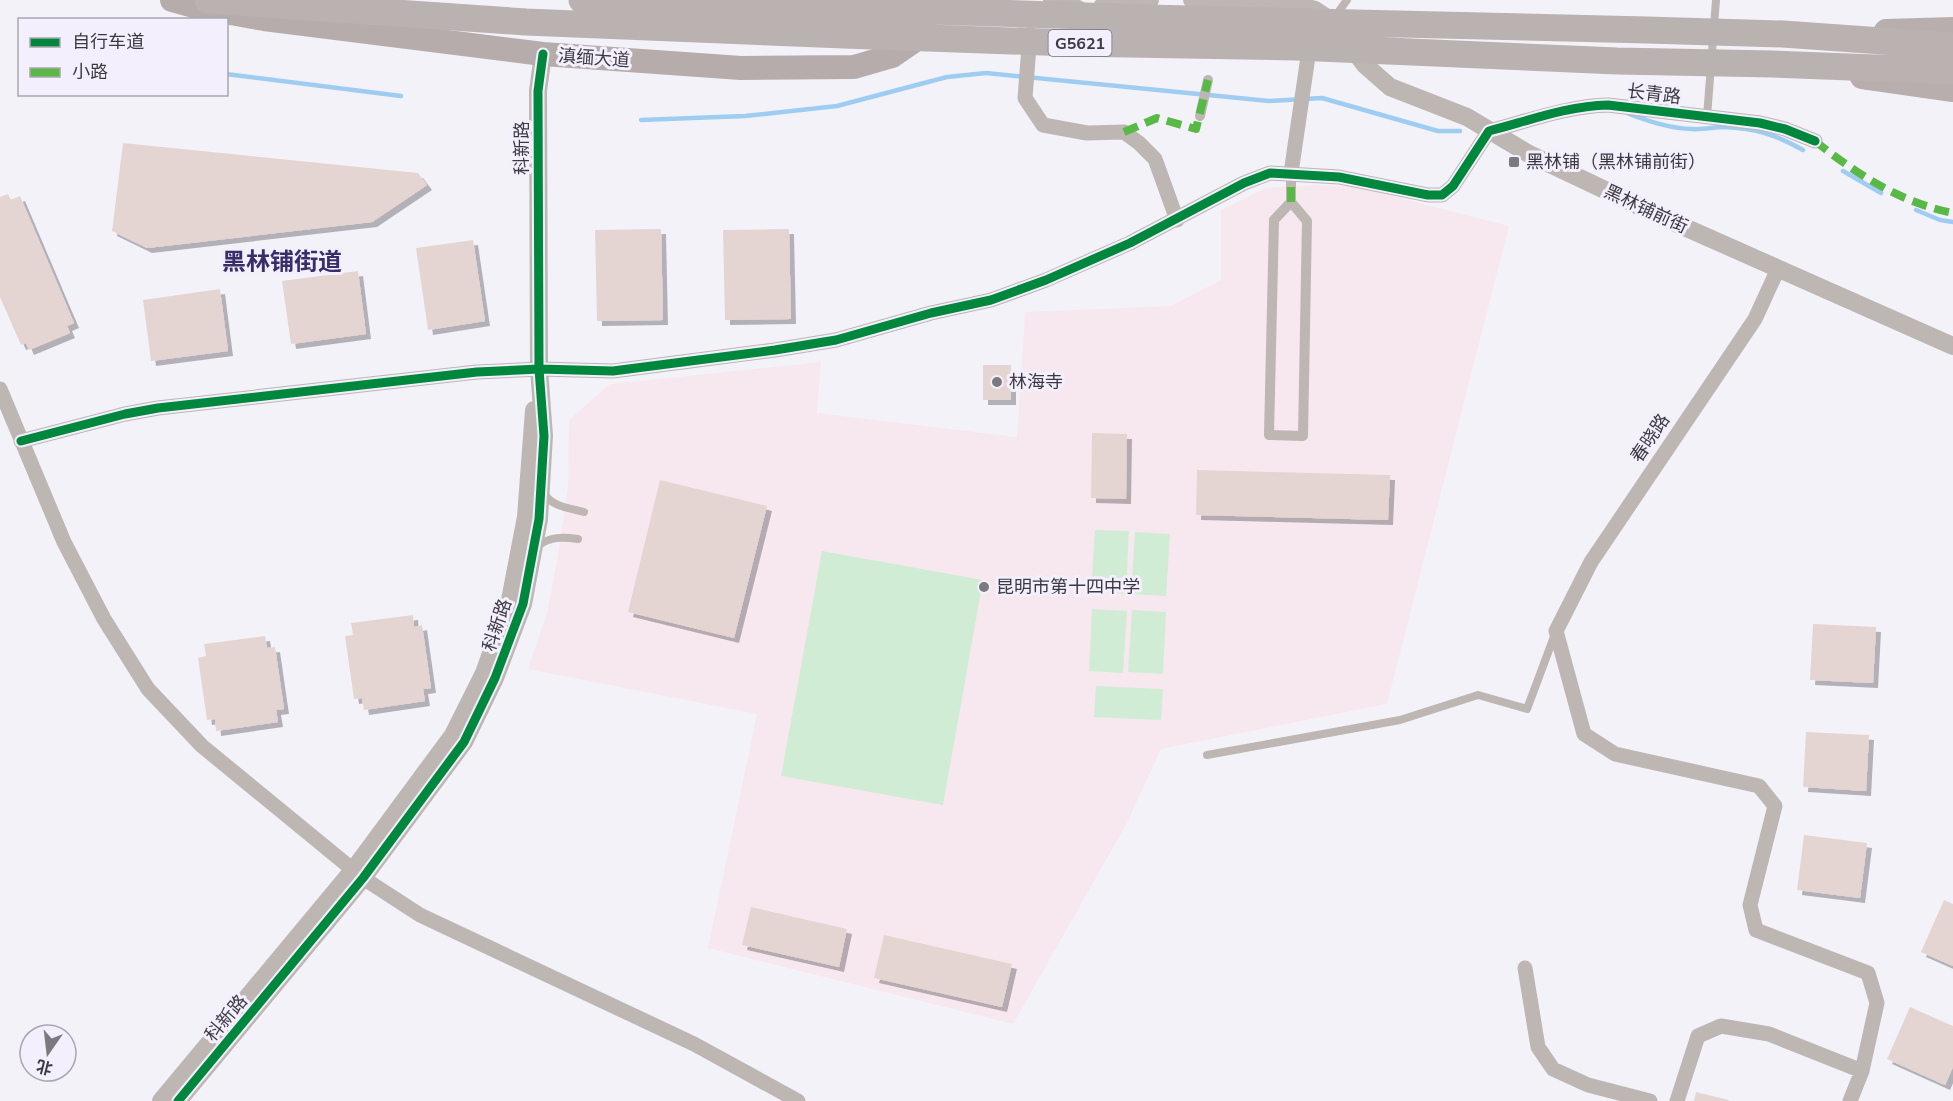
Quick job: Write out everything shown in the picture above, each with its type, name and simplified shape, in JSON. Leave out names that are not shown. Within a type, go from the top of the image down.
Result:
[{"type":"highway","name":"G5621","points":[[208,0],[515,21],[726,30],[1058,42],[1296,47],[1617,61],[1773,63],[1953,71]]},
{"type":"highway","name":"G5621","points":[[582,0],[1783,34],[1953,46]]},
{"type":"highway","points":[[1783,34],[1953,29]]},
{"type":"highway","points":[[1773,63],[1953,90]]},
{"type":"main road","name":"滇缅大道","points":[[172,0],[196,7],[264,19],[543,54],[741,68],[854,67],[892,56],[960,4]]},
{"type":"street","points":[[1052,0],[1089,9],[1150,0]]},
{"type":"street","name":"黑林铺前街","points":[[1192,0],[1287,2],[1315,10],[1332,21],[1365,65],[1390,87],[1467,117],[1529,154],[1664,218],[1953,346]]},
{"type":"street","points":[[960,4],[1074,4]]},
{"type":"street","points":[[1032,4],[1025,98],[1043,125],[1087,133],[1124,132],[1155,159],[1177,220]]},
{"type":"street","points":[[1290,202],[1307,220],[1303,436],[1269,435],[1274,220],[1290,202],[1291,174],[1315,10]]},
{"type":"street","name":"科新路","points":[[178,1101],[464,742],[495,678],[522,604],[539,519],[544,436],[539,369],[538,91],[543,54]]},
{"type":"street","points":[[1200,116],[1208,80]]},
{"type":"street","name":"长青路","points":[[1489,131],[1568,110],[1608,105],[1773,126],[1815,141]]},
{"type":"street","points":[[21,441],[125,414],[158,408],[477,372],[539,369],[613,371],[836,340],[1002,296],[1046,280],[1130,243],[1244,183],[1270,173],[1339,177],[1428,195],[1442,195],[1453,186],[1489,131]]},
{"type":"street","name":"春晓路","points":[[1556,631],[1591,562],[1755,319],[1778,269]]},
{"type":"street","name":"科新路","points":[[161,1101],[358,873],[453,735],[484,673],[510,600],[526,518],[531,436],[539,369]]},
{"type":"street","points":[[0,389],[64,542],[104,619],[148,689],[202,746],[358,873],[420,915],[694,1044],[798,1101]]},
{"type":"street","points":[[1556,631],[1584,734],[1615,754],[1760,786],[1775,807],[1750,904],[1756,930],[1868,973],[1877,1003],[1862,1071],[1850,1101]]},
{"type":"street","points":[[1526,968],[1538,1047],[1552,1069],[1588,1085],[1650,1101]]},
{"type":"street","points":[[1677,1101],[1698,1036],[1721,1026],[1769,1034],[1862,1071]]},
{"type":"lane","points":[[1332,21],[1347,0]]},
{"type":"lane","points":[[1707,117],[1716,0]]},
{"type":"lane","points":[[541,486],[547,498],[552,502],[561,507],[584,512]]},
{"type":"lane","points":[[532,556],[536,549],[547,540],[561,537],[579,539]]},
{"type":"lane","points":[[1207,755],[1400,720],[1478,695],[1527,709],[1556,631]]},
{"type":"shaded area","name":"昆明市第十四中学","points":[[1312,185],[1353,186],[1509,226],[1387,704],[1161,749],[1127,823],[1013,1024],[708,948],[757,714],[528,669],[547,613],[557,561],[568,488],[569,420],[610,384],[821,362],[817,413],[1017,437],[1025,312],[1171,306],[1221,280],[1221,210],[1265,188]]},
{"type":"green space","points":[[1095,530],[1129,531],[1126,594],[1091,591]]},
{"type":"green space","points":[[1135,532],[1170,534],[1166,596],[1131,594]]},
{"type":"green space","points":[[822,551],[983,580],[943,805],[781,776]]},
{"type":"green space","points":[[1092,609],[1127,611],[1123,673],[1089,671]]},
{"type":"green space","points":[[1132,610],[1166,612],[1163,674],[1128,672]]},
{"type":"green space","points":[[1096,686],[1163,689],[1161,720],[1094,717]]},
{"type":"building","points":[[123,143],[418,173],[427,185],[372,222],[147,248],[112,231]]},
{"type":"building","points":[[8,194],[11,200],[20,196],[74,323],[67,326],[70,333],[29,350],[26,343],[21,345],[0,297],[0,197]]},
{"type":"building","points":[[661,229],[663,320],[597,321],[595,230]]},
{"type":"building","points":[[789,229],[791,319],[725,320],[723,230]]},
{"type":"building","points":[[473,240],[485,321],[428,330],[416,248]]},
{"type":"building","points":[[358,271],[366,334],[291,344],[282,281]]},
{"type":"building","points":[[220,289],[228,351],[151,361],[143,300]]},
{"type":"building","name":"林海寺","points":[[983,365],[1011,365],[1011,400],[983,400]]},
{"type":"building","points":[[1092,433],[1127,434],[1126,499],[1091,498]]},
{"type":"building","points":[[1197,470],[1390,475],[1388,520],[1196,515]]},
{"type":"building","points":[[660,480],[767,506],[734,638],[628,612]]},
{"type":"building","points":[[413,615],[414,627],[422,625],[431,688],[423,689],[425,701],[364,710],[362,698],[354,699],[345,636],[353,635],[351,623]]},
{"type":"building","points":[[1813,624],[1876,627],[1873,683],[1810,680]]},
{"type":"building","points":[[265,636],[267,648],[275,647],[284,709],[276,710],[278,722],[216,731],[215,719],[207,720],[198,658],[206,656],[204,644]]},
{"type":"building","points":[[1806,732],[1869,735],[1866,791],[1803,787]]},
{"type":"building","points":[[1804,835],[1867,843],[1860,898],[1797,890]]},
{"type":"building","points":[[1944,900],[1953,904],[1953,966],[1921,952]]},
{"type":"building","points":[[751,907],[847,929],[839,967],[742,945]]},
{"type":"building","points":[[884,935],[1012,964],[1002,1007],[874,978]]},
{"type":"building","points":[[1910,1007],[1953,1026],[1953,1067],[1945,1085],[1887,1059]]},
{"type":"building","points":[[1696,1092],[1729,1100],[1729,1101],[1694,1101]]},
{"type":"waterway","points":[[641,120],[745,116],[837,106],[947,77],[986,73],[1269,101],[1322,98],[1438,131],[1460,131]]},
{"type":"waterway","points":[[228,74],[401,96]]},
{"type":"waterway","points":[[1629,114],[1676,128],[1724,127],[1756,131],[1775,136],[1803,150]]},
{"type":"waterway","points":[[1843,171],[1881,193]]},
{"type":"waterway","points":[[1916,210],[1940,220],[1953,222]]},
{"type":"marked path","points":[[1124,132],[1157,118],[1196,129],[1208,80]]},
{"type":"marked path","points":[[1815,141],[1863,175],[1897,194],[1953,213]]},
{"type":"marked path","points":[[1291,173],[1291,202]]},
{"type":"cycle path","points":[[178,1101],[363,878],[464,742],[495,678],[523,604],[539,519],[544,436],[539,369],[538,91],[543,54]]},
{"type":"cycle path","points":[[21,441],[125,414],[158,408],[477,372],[539,369],[613,371],[836,340],[931,313],[991,300],[1046,280],[1130,243],[1244,183],[1270,173],[1339,177],[1428,195],[1442,195],[1453,186],[1489,131],[1578,108],[1608,105],[1760,123],[1785,129],[1815,141]]},
{"type":"place","name":"黑林铺（黑林铺前街）","points":[[1514,162]]},
{"type":"place","name":"林海寺","points":[[997,382]]},
{"type":"place","name":"昆明市第十四中学","points":[[984,587]]},
{"type":"district","name":"黑林铺街道","points":[[282,262]]}]
